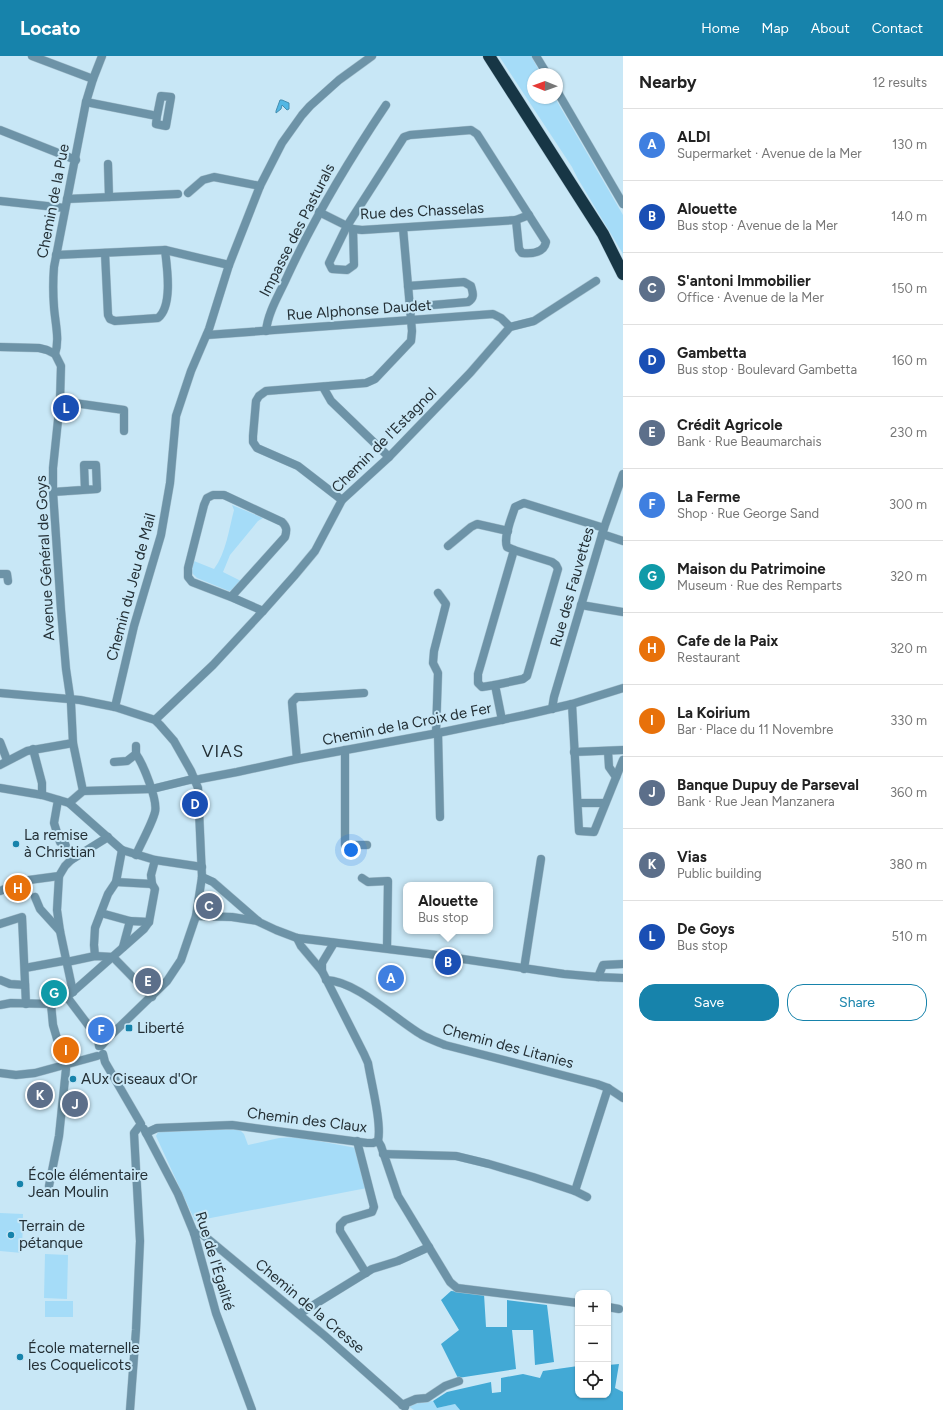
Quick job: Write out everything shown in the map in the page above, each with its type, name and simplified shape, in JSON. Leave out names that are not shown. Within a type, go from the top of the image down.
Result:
[{"type":"highway","points":[[489,56],[603,234],[623,274]]},
{"type":"highway","points":[[496,56],[606,232],[623,265]]},
{"type":"street","points":[[32,56],[93,80]]},
{"type":"street","name":"Chemin de la Pue","points":[[55,354],[57,345],[53,281],[56,255],[76,160],[86,102],[102,56]]},
{"type":"street","name":"Chemin du Jeu de Mail","points":[[115,707],[134,626],[161,535],[170,483],[176,416],[190,370],[207,335],[229,265],[260,186],[282,143],[309,107],[339,80],[372,56]]},
{"type":"street","points":[[536,56],[543,68]]},
{"type":"street","points":[[563,101],[623,204]]},
{"type":"street","points":[[86,102],[157,116]]},
{"type":"street","name":"Impasse des Pasturals","points":[[266,331],[271,312],[293,263],[319,212],[350,160],[386,105]]},
{"type":"street","points":[[0,130],[76,160]]},
{"type":"street","points":[[350,228],[354,265],[347,270],[332,269],[329,263],[404,137],[410,135],[471,130],[477,134],[546,242],[543,249],[537,252],[526,254],[522,253],[519,249],[516,220]]},
{"type":"street","points":[[108,164],[109,197]]},
{"type":"street","points":[[188,193],[203,180],[214,177],[260,186]]},
{"type":"street","points":[[67,199],[178,194]]},
{"type":"street","points":[[0,201],[65,208]]},
{"type":"street","name":"Rue des Chasselas","points":[[319,212],[350,228],[362,230],[516,220],[529,215]]},
{"type":"street","points":[[342,500],[298,466],[257,448],[253,442],[256,401],[259,396],[266,391],[366,383],[375,379],[411,341],[412,331],[403,228]]},
{"type":"street","points":[[105,253],[108,315],[110,319],[115,321],[158,318],[162,315],[164,311],[167,289],[165,250]]},
{"type":"street","points":[[56,255],[165,250],[229,265]]},
{"type":"street","points":[[510,327],[534,321],[596,281]]},
{"type":"street","points":[[408,286],[464,282],[471,286],[473,296],[471,301],[468,302],[409,307]]},
{"type":"street","name":"Rue Alphonse Daudet","points":[[207,335],[493,314],[501,318],[510,327]]},
{"type":"street","name":"Chemin de l'Estagnol","points":[[155,720],[213,665],[263,611],[314,551],[342,500],[389,457],[470,373],[510,327]]},
{"type":"street","points":[[0,347],[39,348],[55,354]]},
{"type":"street","name":"Avenue Général de Goys","points":[[55,354],[61,368],[60,401],[53,468],[53,492],[66,670],[71,698],[73,743],[83,791]]},
{"type":"street","points":[[323,387],[331,401],[389,457]]},
{"type":"street","points":[[60,401],[124,410],[124,431]]},
{"type":"street","name":"Rue des Fauvettes","points":[[552,709],[554,697],[603,531],[623,474]]},
{"type":"street","points":[[53,492],[85,490]]},
{"type":"street","points":[[231,597],[285,536],[287,531],[282,522],[224,495],[213,495],[208,498],[204,505],[188,568],[188,577],[192,582],[263,611]]},
{"type":"street","points":[[514,550],[478,674],[478,683],[482,688],[523,679],[527,676],[558,569],[552,562],[507,547],[508,531],[515,507],[524,503],[603,531],[623,542]]},
{"type":"street","points":[[448,546],[471,527],[477,524],[508,531]]},
{"type":"street","points":[[0,574],[7,574],[8,581]]},
{"type":"street","points":[[438,594],[446,604],[434,652],[433,663],[438,673],[437,733],[440,817]]},
{"type":"street","points":[[581,605],[623,612]]},
{"type":"street","points":[[495,685],[502,720]]},
{"type":"street","name":"Chemin de la Croix de Fer","points":[[83,791],[152,789],[195,779],[502,720],[572,704],[623,688]]},
{"type":"street","points":[[0,693],[71,698],[115,707],[155,720],[174,741],[195,779],[198,788],[200,800],[202,867],[202,877],[196,916],[182,960],[167,982],[108,1038],[100,1053],[35,1073],[16,1075],[0,1072]]},
{"type":"street","points":[[297,759],[292,702],[297,697],[364,693]]},
{"type":"street","points":[[572,704],[579,831],[594,832],[623,760]]},
{"type":"street","points":[[0,742],[3,763],[34,749],[73,743]]},
{"type":"street","points":[[34,749],[42,783],[42,795]]},
{"type":"street","points":[[114,762],[127,761],[136,750],[152,789],[156,811],[136,855]]},
{"type":"street","points":[[345,750],[345,845],[367,845]]},
{"type":"street","points":[[574,752],[623,750]]},
{"type":"street","points":[[608,751],[609,767],[616,776]]},
{"type":"street","points":[[0,788],[42,795],[69,803],[122,850],[155,860],[202,867]]},
{"type":"street","points":[[69,803],[83,791]]},
{"type":"street","points":[[58,800],[54,823],[60,842],[64,841],[71,860]]},
{"type":"street","points":[[578,803],[605,803]]},
{"type":"street","points":[[70,995],[67,962],[60,931],[57,904],[59,876],[71,860],[108,837]]},
{"type":"street","points":[[95,956],[95,928],[108,894],[116,882],[122,850]]},
{"type":"street","points":[[524,969],[541,859]]},
{"type":"street","points":[[0,1005],[12,1003],[51,1004],[70,995],[144,929],[149,922],[155,889],[152,884],[151,874],[155,860]]},
{"type":"street","points":[[0,891],[25,881],[59,876]]},
{"type":"street","points":[[202,877],[213,882],[259,922]]},
{"type":"street","points":[[362,878],[368,882],[388,881],[387,948]]},
{"type":"street","points":[[116,882],[152,884]]},
{"type":"street","points":[[35,897],[40,909],[60,931]]},
{"type":"street","points":[[101,913],[130,921],[149,922]]},
{"type":"street","points":[[196,916],[232,917],[259,922],[297,938],[387,948],[524,969],[598,977],[623,978]]},
{"type":"street","points":[[0,924],[22,918],[26,1004]]},
{"type":"street","points":[[123,948],[130,921]]},
{"type":"street","name":"Chemin des Claux","points":[[146,1133],[157,1128],[232,1125],[373,1143],[378,1141],[378,1121],[368,1063],[322,971],[301,946],[297,938]]},
{"type":"street","points":[[322,971],[322,963],[334,943]]},
{"type":"street","points":[[25,968],[95,956],[113,957],[152,997]]},
{"type":"street","points":[[598,977],[603,965],[623,964]]},
{"type":"street","points":[[0,980],[10,984],[25,985]]},
{"type":"street","name":"Chemin des Litanies","points":[[326,980],[333,980],[363,994],[423,1036],[445,1045],[608,1088],[623,1098]]},
{"type":"street","name":"Rue de l'Égalité","points":[[70,995],[98,1038],[100,1053],[146,1133],[178,1194],[194,1232],[216,1313],[252,1410]]},
{"type":"street","points":[[49,1186],[59,1136],[66,1069],[53,1025],[51,1004]]},
{"type":"street","points":[[575,1191],[608,1088]]},
{"type":"street","points":[[130,1410],[136,1330],[140,1241],[134,1134],[141,1124]]},
{"type":"street","points":[[357,1141],[374,1207],[372,1212],[345,1220],[340,1225],[340,1231],[366,1273]]},
{"type":"street","points":[[378,1141],[398,1196],[406,1211],[450,1282],[457,1288],[575,1303]]},
{"type":"street","points":[[383,1154],[456,1156],[489,1164],[575,1191],[587,1197]]},
{"type":"street","name":"Chemin de la Cresse","points":[[194,1232],[202,1234],[299,1314],[403,1406],[416,1399],[427,1398],[445,1386],[459,1381]]},
{"type":"street","points":[[299,1314],[372,1269],[398,1261],[429,1247]]},
{"type":"street","points":[[611,1308],[619,1309]]},
{"type":"shaded area","points":[[499,56],[531,56],[538,68],[527,68],[527,99]]},
{"type":"shaded area","points":[[280,100],[289,103],[289,109],[287,110],[282,105],[281,109],[276,113],[276,111]]},
{"type":"shaded area","points":[[531,104],[558,104],[623,215],[623,254],[578,179],[572,167]]},
{"type":"shaded area","points":[[232,505],[263,518],[258,521],[230,555],[223,572],[241,581],[233,590],[229,591],[197,578],[191,572],[194,561],[214,569],[218,563],[229,533],[234,510]]},
{"type":"shaded area","points":[[239,1129],[244,1134],[248,1145],[279,1138],[297,1137],[356,1148],[367,1188],[195,1221],[156,1136],[159,1130]]},
{"type":"shaded area","name":"Terrain de pétanque","points":[[0,1213],[23,1214],[22,1253],[0,1251]]},
{"type":"shaded area","points":[[45,1254],[68,1255],[67,1299],[44,1298]]},
{"type":"shaded area","points":[[451,1291],[484,1294],[486,1327],[507,1327],[507,1300],[547,1305],[554,1362],[535,1365],[533,1330],[512,1330],[516,1369],[458,1378],[441,1344],[459,1330],[441,1300]]},
{"type":"shaded area","points":[[45,1301],[73,1301],[73,1317],[45,1317]]},
{"type":"shaded area","points":[[619,1364],[615,1388],[623,1392],[623,1410],[460,1410],[455,1404],[437,1408],[433,1401],[447,1392],[491,1382],[492,1393],[501,1392],[501,1378],[523,1374],[540,1378],[543,1371],[575,1366],[575,1398],[611,1398],[611,1365]]},
{"type":"shaded area","points":[[433,1401],[437,1408],[455,1404],[460,1410],[414,1410],[408,1406]]},
{"type":"place","name":"De Goys","points":[[66,408]]},
{"type":"place","name":"Gambetta","points":[[195,804]]},
{"type":"place","name":"La remise à Christian","points":[[16,844]]},
{"type":"place","name":"Cafe de la Paix","points":[[18,888]]},
{"type":"place","name":"S'antoni Immobilier","points":[[209,906]]},
{"type":"place","name":"Alouette","points":[[448,962]]},
{"type":"place","name":"ALDI","points":[[391,978]]},
{"type":"place","name":"Crédit Agricole","points":[[148,981]]},
{"type":"place","name":"Maison du Patrimoine","points":[[54,993]]},
{"type":"place","name":"Liberté","points":[[129,1028]]},
{"type":"place","name":"La Ferme","points":[[101,1030]]},
{"type":"place","name":"La Koirium","points":[[66,1050]]},
{"type":"place","name":"AUx Ciseaux d'Or","points":[[73,1079]]},
{"type":"place","name":"Vias","points":[[40,1095]]},
{"type":"place","name":"Banque Dupuy de Parseval","points":[[75,1104]]},
{"type":"place","name":"École élémentaire Jean Moulin","points":[[20,1184]]},
{"type":"place","name":"Terrain de pétanque","points":[[11,1235]]},
{"type":"place","name":"École maternelle les Coquelicots","points":[[20,1357]]},
{"type":"district","name":"VIAS","points":[[223,751]]}]
